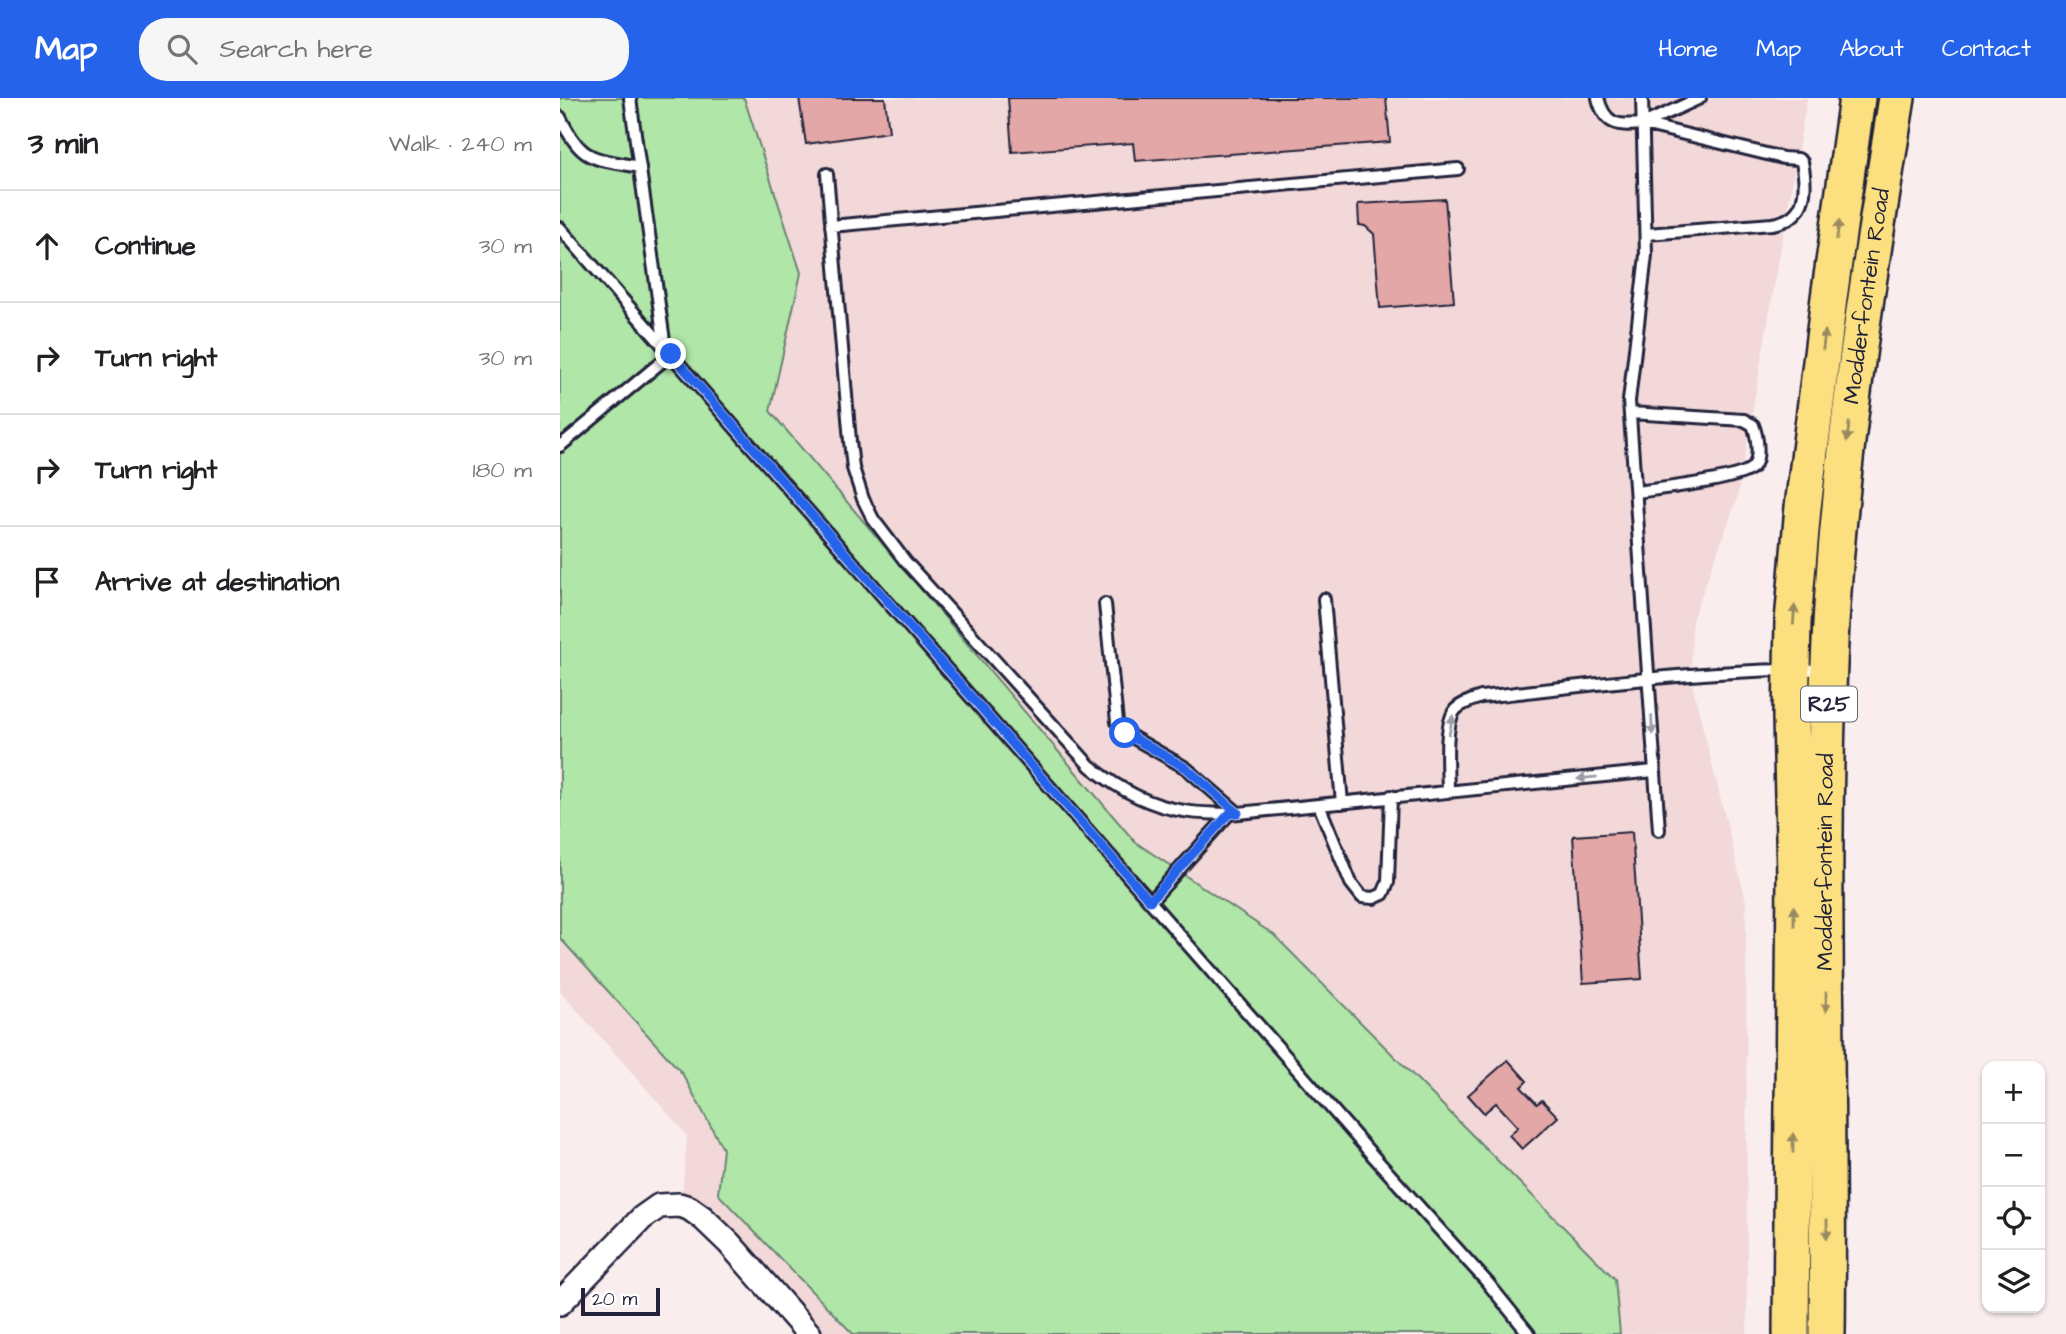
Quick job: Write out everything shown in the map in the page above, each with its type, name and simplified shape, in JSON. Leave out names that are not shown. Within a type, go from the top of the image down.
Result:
[{"type":"main road","name":"Modderfontein Road","points":[[1791,1334],[1793,622],[1803,507],[1857,98]]},
{"type":"main road","name":"Modderfontein Road","points":[[1827,1334],[1826,879],[1829,670],[1839,508],[1865,298],[1897,98]]},
{"type":"street","points":[[560,1303],[642,1218],[659,1206],[669,1204],[689,1208],[703,1218],[729,1243],[809,1334]]},
{"type":"lane","points":[[630,98],[668,351]]},
{"type":"lane","points":[[1598,98],[1607,119],[1613,123],[1643,124],[1802,162],[1804,171],[1800,210],[1788,221],[1647,234]]},
{"type":"lane","points":[[1642,98],[1647,234],[1643,289],[1631,373],[1630,413],[1659,830]]},
{"type":"lane","points":[[1643,124],[1700,98]]},
{"type":"lane","points":[[560,117],[582,152],[591,158],[640,167]]},
{"type":"lane","points":[[831,226],[1458,169]]},
{"type":"lane","points":[[827,174],[853,468],[863,499],[873,519],[914,571],[1083,758],[1108,781],[1128,793],[1160,805],[1184,811],[1234,813],[1654,771]]},
{"type":"lane","points":[[560,228],[1374,1157],[1487,1282],[1529,1334]]},
{"type":"lane","points":[[560,446],[668,351]]},
{"type":"lane","points":[[1630,413],[1744,420],[1753,425],[1757,443],[1758,458],[1755,466],[1747,472],[1636,492]]},
{"type":"lane","points":[[1324,599],[1342,803]]},
{"type":"lane","points":[[1105,604],[1117,722],[1125,733],[1186,768],[1234,813]]},
{"type":"lane","points":[[1448,792],[1448,723],[1454,710],[1480,697],[1649,680],[1792,669],[1829,670]]},
{"type":"lane","points":[[1319,805],[1351,883],[1362,897],[1374,898],[1383,894],[1388,882],[1391,796]]},
{"type":"lane","points":[[1150,901],[1234,813]]},
{"type":"shaded area","points":[[560,98],[1807,98],[1737,499],[1692,620],[1691,680],[1746,901],[1747,1334],[813,1334],[682,1198],[687,1135],[560,991]]},
{"type":"green space","points":[[560,98],[744,98],[801,273],[770,411],[1135,842],[1274,935],[1615,1279],[1620,1334],[853,1334],[718,1194],[723,1149],[682,1073],[560,938]]},
{"type":"building","points":[[799,98],[885,98],[889,132],[806,144]]},
{"type":"building","points":[[1008,98],[1386,98],[1390,142],[1135,161],[1133,143],[1012,152]]},
{"type":"building","points":[[1445,199],[1454,302],[1380,308],[1374,234],[1365,226],[1359,225],[1358,204]]},
{"type":"building","points":[[1632,832],[1642,979],[1583,983],[1573,836]]},
{"type":"building","points":[[1508,1060],[1527,1081],[1521,1087],[1537,1104],[1542,1100],[1558,1117],[1522,1149],[1509,1135],[1518,1127],[1496,1103],[1484,1113],[1468,1095]]},
{"type":"route","points":[[671,354],[1150,901],[1229,814],[1238,813],[1186,768],[1125,733]]}]
